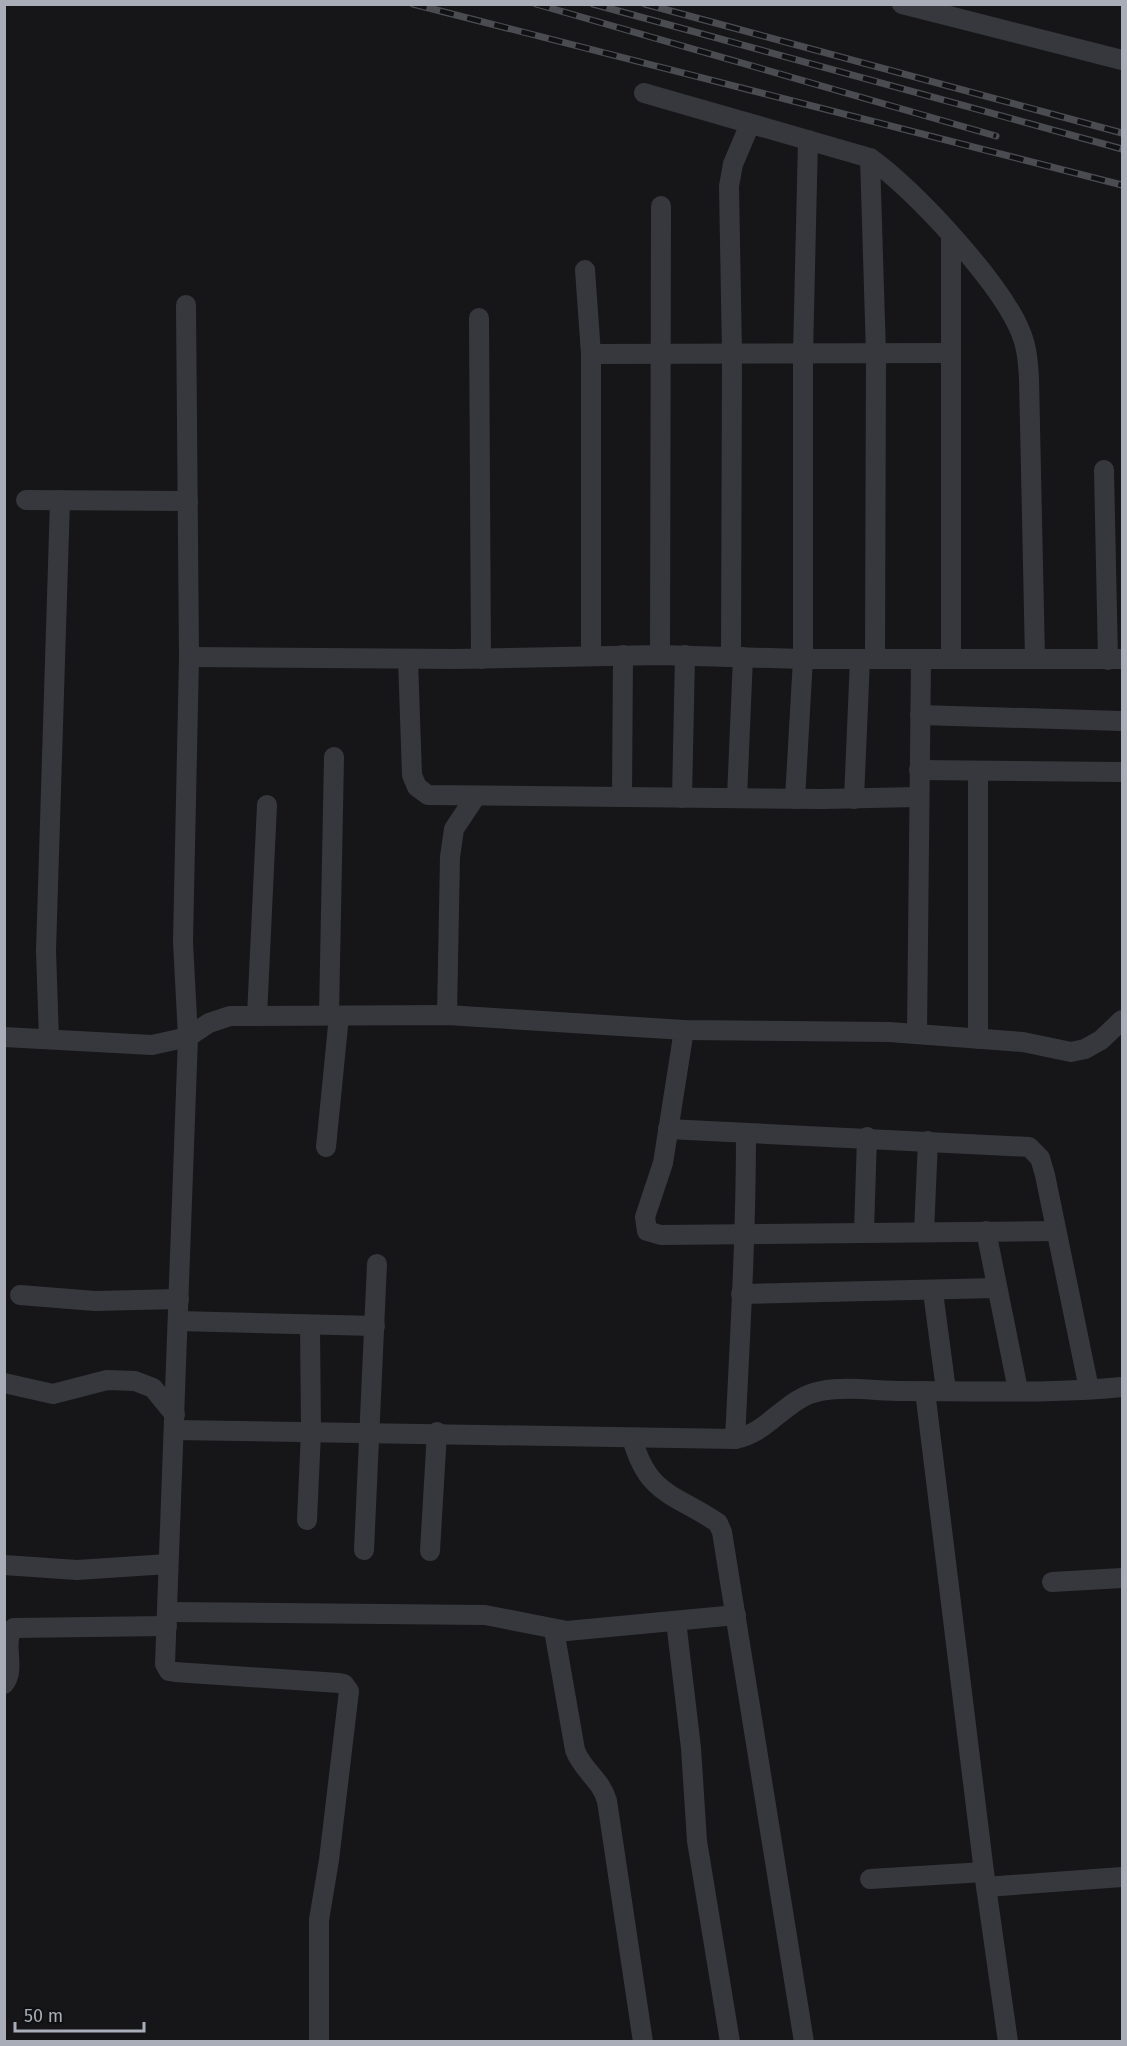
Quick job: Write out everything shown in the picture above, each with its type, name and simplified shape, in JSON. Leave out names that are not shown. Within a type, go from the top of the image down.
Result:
[{"type":"street","points":[[902,4],[1122,60]]},
{"type":"street","points":[[644,93],[870,158],[893,174],[951,237],[979,268],[1011,312],[1026,350],[1035,659]]},
{"type":"street","points":[[737,798],[737,656],[729,186],[733,164],[750,124]]},
{"type":"street","points":[[795,799],[802,659],[803,354],[808,140]]},
{"type":"street","points":[[854,799],[868,659],[876,354],[870,158]]},
{"type":"street","points":[[660,655],[661,206]]},
{"type":"street","points":[[951,237],[951,659]]},
{"type":"street","points":[[585,270],[591,354],[591,656]]},
{"type":"street","points":[[186,305],[189,657],[183,942],[188,1037],[165,1664],[169,1671],[339,1683],[344,1684],[349,1691],[329,1860],[318,1920],[320,2042]]},
{"type":"street","points":[[479,318],[481,659]]},
{"type":"street","points":[[591,354],[951,353]]},
{"type":"street","points":[[189,657],[481,659],[685,655],[802,659],[1115,659],[1104,470]]},
{"type":"street","points":[[26,500],[188,501]]},
{"type":"street","points":[[49,1039],[46,951],[60,500]]},
{"type":"street","points":[[622,797],[623,655]]},
{"type":"street","points":[[682,798],[685,655]]},
{"type":"street","points":[[408,659],[413,782],[428,795],[795,799],[918,797]]},
{"type":"street","points":[[917,1034],[921,659]]},
{"type":"street","points":[[920,715],[1122,721]]},
{"type":"street","points":[[326,1147],[334,1016],[334,757]]},
{"type":"street","points":[[919,770],[1122,772]]},
{"type":"street","points":[[978,771],[978,1039]]},
{"type":"street","points":[[447,1015],[450,857],[454,829],[476,796]]},
{"type":"street","points":[[257,1016],[267,805]]},
{"type":"street","points":[[4,1037],[152,1045],[188,1037],[209,1023],[230,1016],[447,1015],[684,1030],[917,1034],[1023,1042],[1071,1053],[1085,1049],[1101,1040],[1122,1020]]},
{"type":"street","points":[[684,1030],[659,1178],[645,1216],[647,1231],[661,1235],[864,1231],[1056,1231]]},
{"type":"street","points":[[668,1129],[746,1134],[867,1137],[1029,1147],[1040,1158],[1043,1167],[1089,1389]]},
{"type":"street","points":[[735,1439],[746,1233],[746,1134]]},
{"type":"street","points":[[864,1231],[867,1137]]},
{"type":"street","points":[[924,1232],[928,1142]]},
{"type":"street","points":[[986,1231],[1018,1390]]},
{"type":"street","points":[[364,1550],[377,1264]]},
{"type":"street","points":[[741,1294],[810,1291],[933,1292],[997,1288]]},
{"type":"street","points":[[933,1292],[946,1390]]},
{"type":"street","points":[[20,1295],[95,1301],[179,1299]]},
{"type":"street","points":[[178,1321],[375,1326]]},
{"type":"street","points":[[307,1520],[311,1432],[310,1325]]},
{"type":"street","points":[[4,1383],[53,1394],[107,1380],[135,1382],[153,1389],[174,1423]]},
{"type":"street","points":[[174,1423],[311,1432],[437,1432],[735,1439],[754,1432],[806,1394],[843,1389],[925,1391],[1122,1387]]},
{"type":"street","points":[[925,1391],[985,1879],[1008,2042]]},
{"type":"street","points":[[430,1551],[437,1432]]},
{"type":"street","points":[[632,1437],[638,1459],[646,1475],[658,1488],[718,1523],[722,1532],[804,2042]]},
{"type":"street","points":[[4,1564],[77,1570],[168,1564]]},
{"type":"street","points":[[1052,1582],[1122,1578]]},
{"type":"street","points":[[4,1684],[9,1673],[9,1634],[14,1628],[167,1619],[485,1615],[509,1618],[554,1630],[581,1631],[736,1615]]},
{"type":"street","points":[[676,1621],[691,1739],[697,1841],[730,2042]]},
{"type":"street","points":[[554,1630],[578,1760],[604,1789],[607,1801],[643,2042]]},
{"type":"street","points":[[870,1879],[1122,1877]]},
{"type":"railway","points":[[413,4],[1122,185]]},
{"type":"railway","points":[[536,4],[996,136]]},
{"type":"railway","points":[[593,4],[1122,149]]},
{"type":"railway","points":[[645,4],[1122,133]]}]
